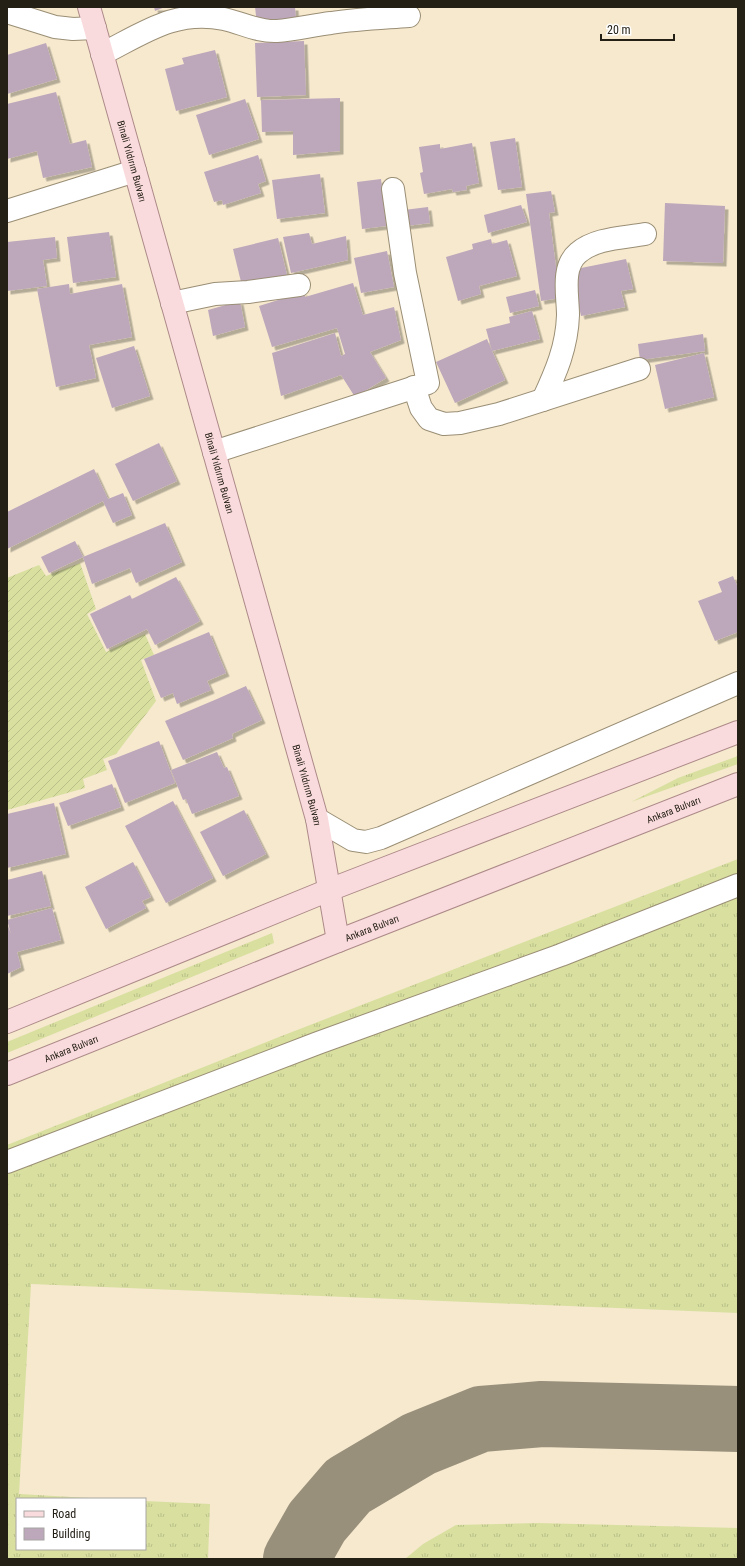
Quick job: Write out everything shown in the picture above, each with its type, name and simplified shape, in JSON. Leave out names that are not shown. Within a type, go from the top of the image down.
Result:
[{"type":"main road","name":"Binali Yıldırım Bulvarı","points":[[89,7],[317,818],[338,941]]},
{"type":"main road","points":[[7,1022],[329,890],[738,732]]},
{"type":"main road","name":"Ankara Bulvarı","points":[[7,1074],[338,941],[738,784]]},
{"type":"street","points":[[7,12],[55,27],[73,29],[95,28]]},
{"type":"street","points":[[102,54],[158,26],[173,20],[190,16],[224,19],[243,25],[276,31],[360,19],[409,16]]},
{"type":"street","points":[[7,211],[135,171]]},
{"type":"street","points":[[214,452],[428,383],[405,273],[393,189]]},
{"type":"street","points":[[543,400],[559,365],[564,344],[568,316],[567,275],[571,262],[578,253],[603,241],[645,234]]},
{"type":"street","points":[[172,303],[215,294],[248,292],[300,285]]},
{"type":"street","points":[[414,387],[421,408],[429,419],[444,424],[460,423],[499,414],[639,369]]},
{"type":"street","points":[[317,818],[353,840],[366,842],[381,838],[738,683]]},
{"type":"street","points":[[7,1162],[318,1044],[561,955],[738,886]]},
{"type":"green space","points":[[80,563],[96,609],[87,614],[106,652],[145,634],[154,655],[141,660],[156,701],[116,754],[103,759],[107,770],[83,779],[85,788],[7,810],[7,578],[39,565],[46,576]]},
{"type":"green space","points":[[738,756],[738,764],[631,802],[678,778]]},
{"type":"green space","points":[[738,859],[738,1313],[31,1284],[19,1494],[89,1498],[16,1498],[16,1550],[146,1550],[146,1501],[210,1504],[208,1559],[7,1559],[7,1145],[274,1039]]},
{"type":"green space","points":[[272,933],[274,943],[7,1053],[7,1042]]},
{"type":"green space","points":[[537,1523],[738,1528],[738,1559],[405,1559],[423,1544],[456,1525]]},
{"type":"building","points":[[154,7],[165,7],[155,11]]},
{"type":"building","points":[[255,7],[295,7],[296,19],[257,24]]},
{"type":"building","points":[[304,41],[306,95],[257,97],[255,43]]},
{"type":"building","points":[[46,43],[57,79],[7,94],[7,55]]},
{"type":"building","points":[[215,50],[227,97],[176,111],[165,69],[184,64],[182,58]]},
{"type":"building","points":[[56,92],[70,144],[86,140],[92,167],[43,178],[37,151],[7,159],[7,104]]},
{"type":"building","points":[[340,98],[340,151],[293,155],[293,131],[262,132],[261,100]]},
{"type":"building","points":[[245,99],[259,139],[209,155],[196,115]]},
{"type":"building","points":[[515,138],[522,187],[498,190],[490,142]]},
{"type":"building","points":[[472,143],[479,183],[466,186],[467,190],[453,192],[452,189],[424,194],[420,173],[423,172],[419,147],[440,144],[440,149]]},
{"type":"building","points":[[258,155],[266,181],[258,184],[261,193],[223,205],[222,200],[214,202],[204,172]]},
{"type":"building","points":[[320,174],[325,213],[277,219],[272,180]]},
{"type":"building","points":[[381,179],[386,226],[362,229],[357,182]]},
{"type":"building","points":[[551,191],[555,212],[549,213],[560,298],[541,301],[526,194]]},
{"type":"building","points":[[665,203],[725,206],[723,263],[663,261]]},
{"type":"building","points":[[521,205],[527,222],[488,233],[484,215]]},
{"type":"building","points":[[428,207],[430,223],[406,226],[404,210]]},
{"type":"building","points":[[109,232],[116,277],[73,283],[67,237]]},
{"type":"building","points":[[309,233],[312,244],[346,236],[348,260],[291,273],[283,237]]},
{"type":"building","points":[[55,237],[57,258],[43,260],[47,286],[7,291],[7,242]]},
{"type":"building","points":[[278,238],[287,275],[242,286],[233,249]]},
{"type":"building","points":[[491,239],[492,244],[507,240],[517,276],[479,286],[481,294],[458,301],[446,257],[473,249],[472,244]]},
{"type":"building","points":[[387,251],[394,287],[361,293],[354,258]]},
{"type":"building","points":[[626,259],[633,289],[621,291],[625,307],[581,316],[571,270]]},
{"type":"building","points":[[353,283],[363,315],[394,307],[401,340],[370,352],[386,378],[355,397],[341,375],[281,396],[272,353],[335,333],[341,356],[345,354],[337,328],[272,347],[259,306],[304,292],[305,297]]},
{"type":"building","points":[[69,284],[70,294],[122,284],[132,337],[89,345],[96,378],[56,387],[37,289]]},
{"type":"building","points":[[535,290],[539,306],[510,313],[506,297]]},
{"type":"building","points":[[240,301],[245,327],[213,336],[208,310]]},
{"type":"building","points":[[532,311],[540,339],[492,351],[486,329],[510,323],[509,317]]},
{"type":"building","points":[[703,334],[705,351],[640,360],[638,344]]},
{"type":"building","points":[[487,339],[505,380],[455,403],[436,362]]},
{"type":"building","points":[[134,346],[150,396],[112,408],[96,358]]},
{"type":"building","points":[[704,353],[714,397],[665,409],[655,365]]},
{"type":"building","points":[[159,443],[177,481],[133,501],[115,464]]},
{"type":"building","points":[[94,469],[108,499],[123,493],[132,515],[113,523],[103,501],[7,549],[7,512]]},
{"type":"building","points":[[165,523],[182,562],[136,583],[130,568],[92,584],[83,557]]},
{"type":"building","points":[[75,541],[83,557],[49,573],[41,557]]},
{"type":"building","points":[[733,576],[738,588],[738,632],[715,641],[698,601],[722,592],[718,582]]},
{"type":"building","points":[[176,577],[200,621],[155,645],[147,629],[107,649],[90,614],[130,595],[132,599]]},
{"type":"building","points":[[209,632],[226,673],[207,681],[211,690],[177,704],[173,693],[161,698],[144,659]]},
{"type":"building","points":[[246,686],[262,720],[232,734],[233,738],[183,760],[165,721]]},
{"type":"building","points":[[159,741],[175,783],[125,803],[108,761]]},
{"type":"building","points":[[217,752],[224,768],[227,767],[239,796],[192,814],[186,799],[183,800],[171,770]]},
{"type":"building","points":[[112,784],[121,807],[68,826],[59,803]]},
{"type":"building","points":[[173,801],[213,878],[166,903],[125,826]]},
{"type":"building","points":[[54,803],[66,854],[7,868],[7,814]]},
{"type":"building","points":[[244,810],[266,854],[223,876],[200,832]]},
{"type":"building","points":[[133,862],[151,897],[142,901],[146,908],[106,929],[85,887]]},
{"type":"building","points":[[42,871],[51,906],[7,916],[7,880]]},
{"type":"building","points":[[52,908],[61,940],[17,952],[21,967],[7,974],[7,923],[11,934],[7,920]]},
{"type":"taxiway","points":[[296,1559],[317,1522],[348,1486],[419,1444],[481,1419],[542,1414],[738,1419]]}]
